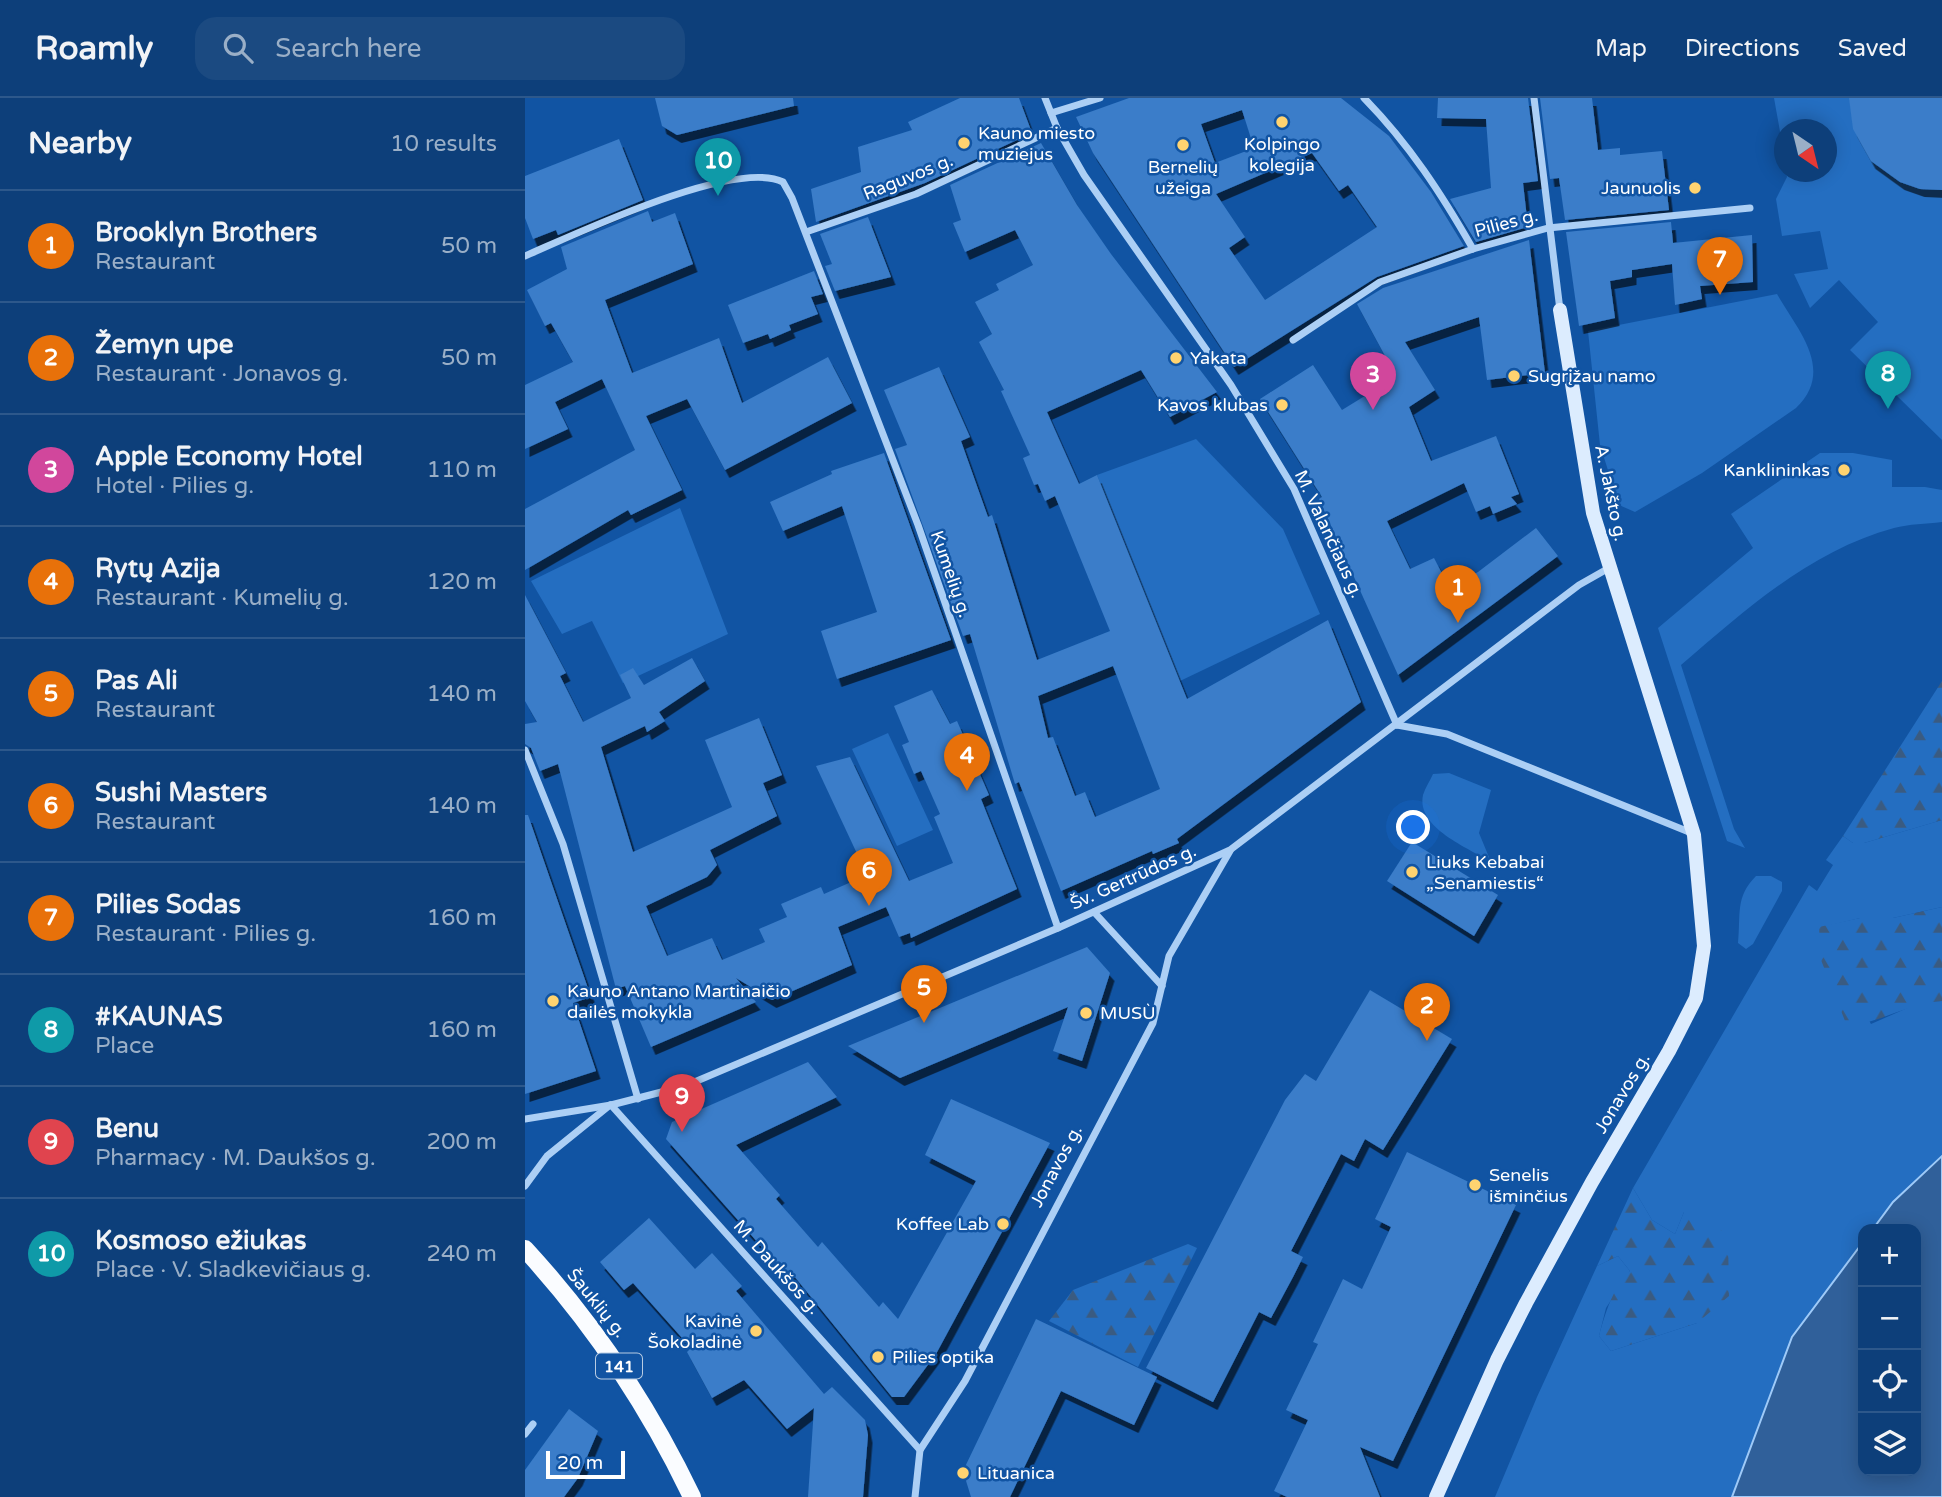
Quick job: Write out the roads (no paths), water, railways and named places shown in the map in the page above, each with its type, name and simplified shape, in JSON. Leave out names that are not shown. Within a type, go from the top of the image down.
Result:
[{"type":"main road","name":"Šauklių g.","points":[[525,1249],[613,1356],[650,1414],[692,1497]]},
{"type":"street","name":"M. Valančiaus g.","points":[[1045,98],[1057,128],[1084,175],[1231,385],[1294,489],[1397,724]]},
{"type":"street","points":[[1051,113],[1101,98]]},
{"type":"street","points":[[1364,98],[1408,146],[1439,188],[1473,248]]},
{"type":"street","name":"A. Jakšto g.","points":[[1534,98],[1548,228],[1585,478],[1609,568],[1694,835],[1701,886]]},
{"type":"street","name":"Raguvos g.","points":[[806,232],[916,194],[1057,128]]},
{"type":"street","name":"Kumelių g.","points":[[525,256],[647,205],[759,176],[783,182],[806,232],[918,525],[1058,929]]},
{"type":"street","name":"Pilies g.","points":[[1293,340],[1380,282],[1473,248],[1548,228],[1750,208]]},
{"type":"street","name":"Šv. Gertrūdos g.","points":[[525,1119],[611,1105],[685,1086],[1058,929],[1230,850],[1579,585],[1609,568]]},
{"type":"street","points":[[1397,724],[1447,734],[1694,835]]},
{"type":"street","points":[[525,750],[563,844],[638,1099]]},
{"type":"street","name":"Jonavos g.","points":[[915,1497],[920,1450],[964,1381],[1153,1023],[1170,956],[1230,850]]},
{"type":"street","name":"Jonavos g.","points":[[1436,1497],[1497,1360],[1526,1303],[1592,1182],[1669,1051],[1696,998],[1704,946],[1701,886]]},
{"type":"street","points":[[1094,912],[1162,986]]},
{"type":"street","name":"Šv. Gertrūdos g.","points":[[525,1186],[547,1156],[611,1105]]},
{"type":"street","name":"M. Daukšos g.","points":[[611,1105],[920,1450]]},
{"type":"street","points":[[525,1434],[533,1424]]},
{"type":"place","name":"Kolpingo kolegija","points":[[1282,122]]},
{"type":"place","name":"Kauno miesto muziejus","points":[[964,143]]},
{"type":"place","name":"Bernelių užeiga","points":[[1183,145]]},
{"type":"place","name":"Jaunuolis","points":[[1695,188]]},
{"type":"place","name":"Kosmoso ežiukas","points":[[718,196]]},
{"type":"place","name":"Pilies Sodas","points":[[1720,295]]},
{"type":"place","name":"Yakata","points":[[1176,358]]},
{"type":"place","name":"Sugrįžau namo","points":[[1514,376]]},
{"type":"place","name":"Kavos klubas","points":[[1282,405]]},
{"type":"place","name":"#KAUNAS","points":[[1888,409]]},
{"type":"place","name":"Apple Economy Hotel","points":[[1373,410]]},
{"type":"place","name":"Kanklininkas","points":[[1844,470]]},
{"type":"place","name":"Brooklyn Brothers","points":[[1458,623]]},
{"type":"place","name":"Rytų Azija","points":[[967,791]]},
{"type":"place","name":"Liuks Kebabai „Senamiestis“","points":[[1412,872]]},
{"type":"place","name":"Sushi Masters","points":[[869,906]]},
{"type":"place","name":"Kauno Antano Martinaičio dailės mokykla","points":[[553,1001]]},
{"type":"place","name":"MUSÙ","points":[[1086,1013]]},
{"type":"place","name":"Pas Ali","points":[[924,1023]]},
{"type":"place","name":"Žemyn upe","points":[[1427,1041]]},
{"type":"place","name":"Benu","points":[[682,1132]]},
{"type":"place","name":"Senelis išminčius","points":[[1475,1185]]},
{"type":"place","name":"Koffee Lab","points":[[1003,1224]]},
{"type":"place","name":"Kavinė Šokoladinė","points":[[756,1331]]},
{"type":"place","name":"Pilies optika","points":[[878,1357]]},
{"type":"place","name":"Lituanica","points":[[963,1473]]}]
